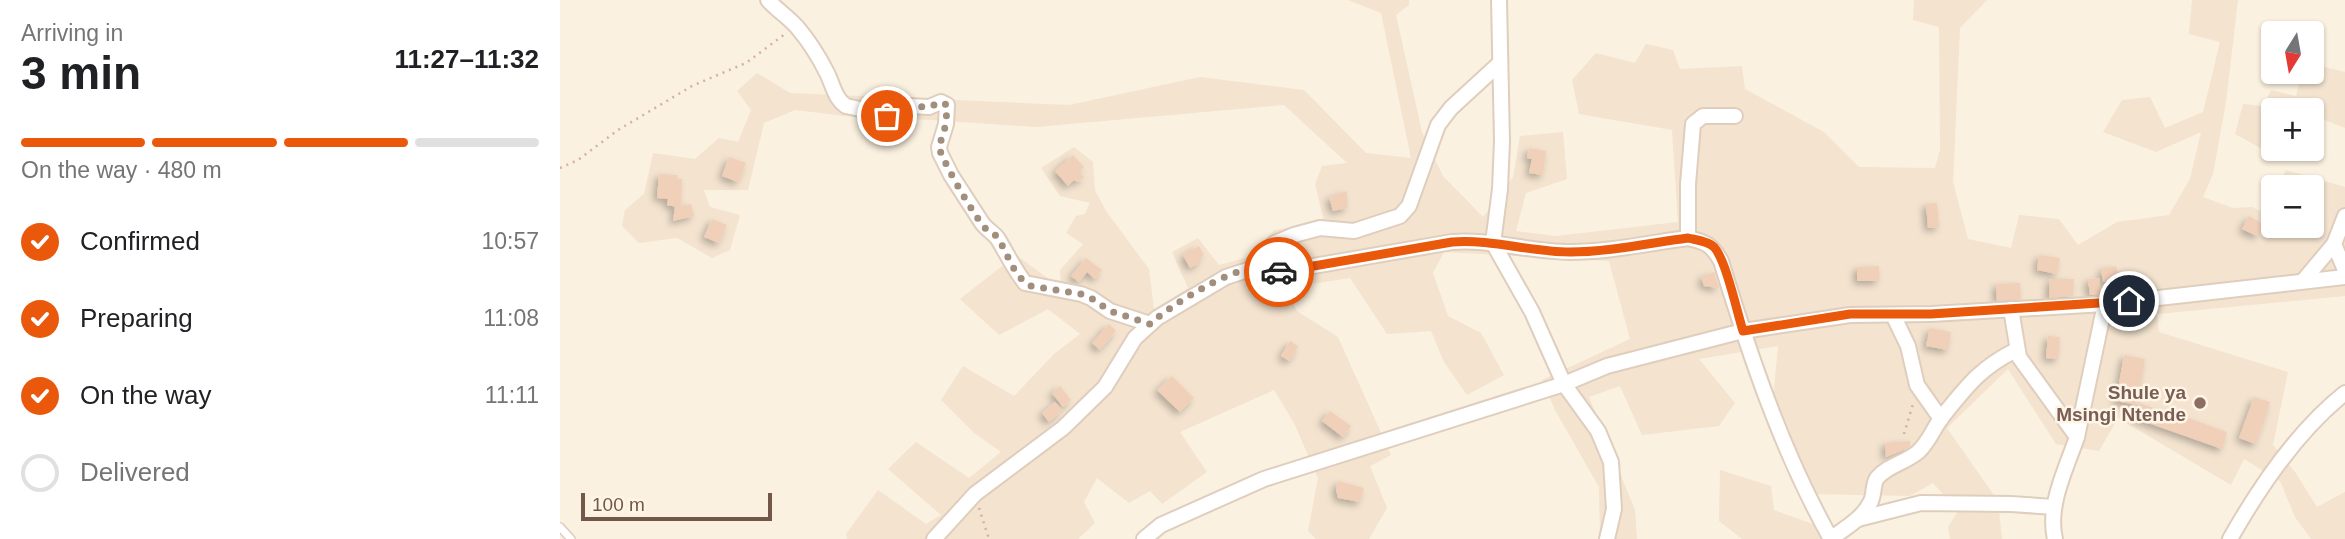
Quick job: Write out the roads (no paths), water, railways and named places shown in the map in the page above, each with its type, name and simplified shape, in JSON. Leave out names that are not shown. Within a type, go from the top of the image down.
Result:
[{"type":"street","points":[[768,0],[796,25],[810,43],[832,87],[846,106],[893,116],[908,106],[929,107],[941,102],[947,105],[946,124],[939,143],[940,153],[982,223],[996,236],[1004,253],[1025,283],[1081,294],[1110,311],[1150,324]]},
{"type":"street","points":[[1499,0],[1501,167],[1493,243],[1532,312],[1564,384],[1598,431],[1611,462],[1614,509],[1607,539]]},
{"type":"street","points":[[1251,269],[1275,243],[1294,235],[1320,228],[1354,231],[1400,216],[1409,206],[1438,125],[1451,108],[1500,62]]},
{"type":"street","points":[[1688,238],[1688,184],[1693,124],[1703,116],[1735,116]]},
{"type":"street","points":[[2304,281],[2334,244],[2345,216]]},
{"type":"street","points":[[933,539],[975,494],[1063,428],[1105,387],[1135,338],[1150,324],[1199,290],[1251,269],[1273,273],[1452,242],[1493,243],[1572,252],[1688,238],[1707,243],[1714,247],[1721,261],[1767,400],[1830,539],[1857,519],[1872,501],[1876,480],[1893,465],[1916,454],[1933,435],[1941,419],[1980,370],[2016,350]]},
{"type":"street","points":[[1144,539],[1161,525],[1264,479],[1564,384],[1608,366],[1743,331],[1850,314],[1931,314],[2105,304],[2342,278],[2334,244]]},
{"type":"street","points":[[2055,539],[2054,507],[2077,437],[2105,304]]},
{"type":"street","points":[[2011,309],[2016,350],[2024,367],[2077,437]]},
{"type":"street","points":[[1893,314],[1908,346],[1917,386],[1941,419]]},
{"type":"street","points":[[2231,539],[2287,453],[2315,421],[2345,393]]},
{"type":"street","points":[[1857,519],[1921,503],[2054,507]]},
{"type":"lane","points":[[560,527],[571,539]]},
{"type":"place","name":"Shule ya Msingi Ntende","points":[[2200,403]]}]
